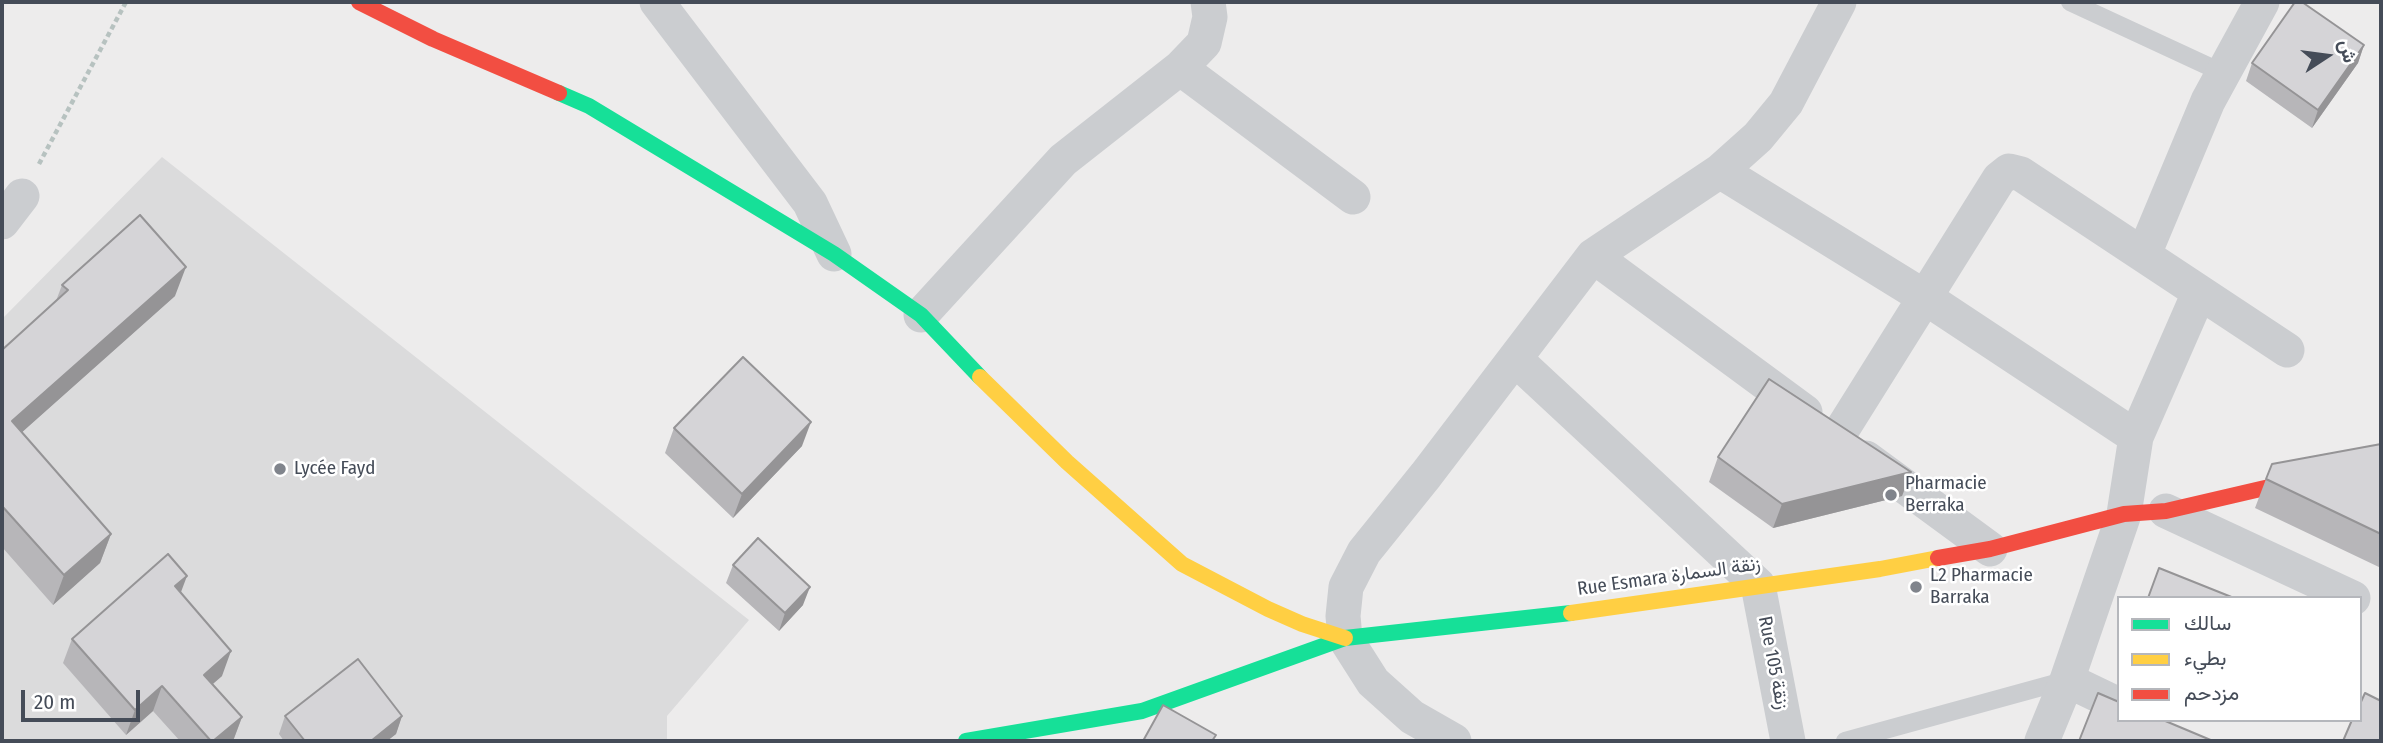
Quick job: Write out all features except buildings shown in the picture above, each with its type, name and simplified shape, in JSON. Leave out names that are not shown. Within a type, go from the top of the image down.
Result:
[{"type":"street","points":[[359,2],[433,39],[589,106],[834,254],[921,315],[987,385],[1067,462],[1181,564],[1279,614],[1345,638]]},
{"type":"street","points":[[657,2],[810,202],[834,254]]},
{"type":"street","points":[[921,315],[1063,160],[1180,68],[1204,43],[1210,17],[1208,2]]},
{"type":"street","points":[[1454,741],[1409,729],[1373,682],[1345,638],[1343,615],[1346,587],[1364,552],[1593,256],[1720,171],[1758,137],[1786,103],[1839,2]]},
{"type":"street","points":[[2144,254],[2208,101],[2262,2]]},
{"type":"street","points":[[1180,68],[1353,197]]},
{"type":"street","points":[[1720,171],[1926,298],[2137,437]]},
{"type":"street","points":[[1838,436],[1999,179],[2009,171],[2021,174],[2287,350]]},
{"type":"street","points":[[1593,256],[1990,549]]},
{"type":"street","points":[[2042,741],[2067,680],[2124,514],[2137,437],[2199,293]]},
{"type":"street","points":[[1515,359],[1758,585]]},
{"type":"street","name":"Rue Esmara زنقة السمارة","points":[[966,741],[1104,729],[1142,711],[1345,638],[1555,615],[1880,569],[1990,549],[2124,514],[2166,511],[2381,461]]},
{"type":"street","points":[[2166,511],[2349,596]]},
{"type":"street","name":"Rue 105 زنقة","points":[[1758,585],[1788,741]]},
{"type":"street","points":[[2362,602],[2381,611]]},
{"type":"street","points":[[2067,680],[2117,704]]},
{"type":"lane","points":[[2070,2],[2223,73]]},
{"type":"lane","points":[[1845,741],[2067,680]]},
{"type":"path","points":[[12,209],[126,2]]},
{"type":"shaded area","name":"Lycée Fayd","points":[[162,157],[749,620],[667,716],[667,740],[2,741],[2,319]]},
{"type":"traffic: fast","points":[[559,93],[589,106],[834,254],[921,315],[980,377]]},
{"type":"traffic: fast","points":[[2295,481],[2381,461]]},
{"type":"traffic: fast","points":[[966,741],[1142,711],[1345,638],[1571,613]]},
{"type":"traffic: slow","points":[[980,377],[1067,462],[1182,564],[1268,609],[1345,638]]},
{"type":"traffic: slow","points":[[1571,613],[1880,569],[1938,558]]},
{"type":"traffic: jam","points":[[359,2],[433,39],[559,93]]},
{"type":"traffic: jam","points":[[1938,558],[1990,549],[2124,514],[2166,511],[2295,481]]},
{"type":"place","name":"Lycée Fayd","points":[[280,469]]},
{"type":"place","name":"Pharmacie Berraka","points":[[1891,495]]},
{"type":"place","name":"L2 Pharmacie Barraka","points":[[1916,587]]}]
